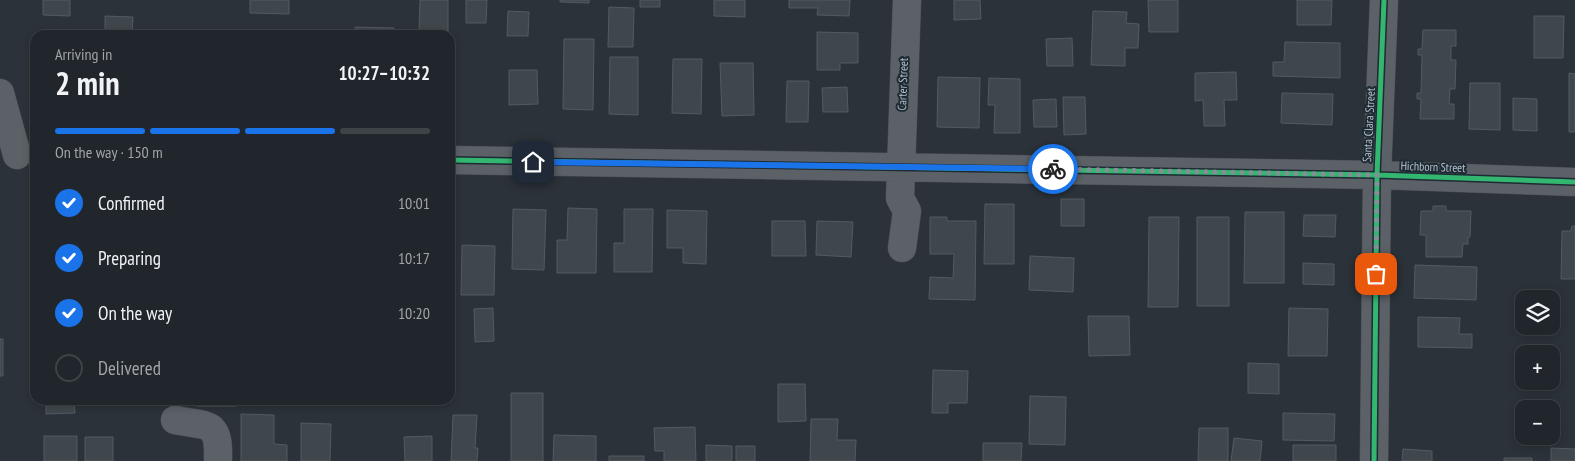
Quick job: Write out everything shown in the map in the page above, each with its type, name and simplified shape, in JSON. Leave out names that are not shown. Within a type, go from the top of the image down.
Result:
[{"type":"street","name":"Carter Street","points":[[902,248],[907,210],[900,198],[900,167],[907,0]]},
{"type":"street","name":"Santa Clara Street","points":[[1374,461],[1377,175],[1384,0]]},
{"type":"street","points":[[0,93],[17,154]]},
{"type":"street","name":"Hichborn Street","points":[[455,160],[1377,175],[1575,182]]},
{"type":"street","points":[[175,420],[209,426],[216,432],[218,461]]},
{"type":"building","points":[[43,0],[70,0],[70,16],[43,15]]},
{"type":"building","points":[[250,0],[289,0],[289,14],[250,13]]},
{"type":"building","points":[[420,0],[448,0],[448,30],[419,30]]},
{"type":"building","points":[[466,0],[487,0],[486,23],[466,23]]},
{"type":"building","points":[[560,0],[589,0],[589,3],[560,2]]},
{"type":"building","points":[[640,0],[660,0],[660,7],[640,7]]},
{"type":"building","points":[[714,0],[745,0],[745,17],[714,16]]},
{"type":"building","points":[[789,0],[850,0],[849,16],[817,15],[818,8],[789,8]]},
{"type":"building","points":[[954,0],[980,0],[981,19],[954,20]]},
{"type":"building","points":[[1148,0],[1178,0],[1178,32],[1149,32]]},
{"type":"building","points":[[1297,0],[1332,0],[1331,25],[1297,25]]},
{"type":"building","points":[[609,7],[634,8],[633,47],[608,47]]},
{"type":"building","points":[[508,11],[529,12],[528,36],[507,36]]},
{"type":"building","points":[[1093,11],[1127,12],[1126,23],[1139,24],[1138,48],[1125,48],[1125,66],[1091,65]]},
{"type":"building","points":[[105,16],[133,17],[132,30],[105,30]]},
{"type":"building","points":[[1534,16],[1564,16],[1563,58],[1534,58]]},
{"type":"building","points":[[355,27],[394,28],[394,30],[355,30]]},
{"type":"building","points":[[1423,30],[1456,30],[1456,46],[1451,46],[1451,60],[1456,60],[1455,89],[1450,89],[1449,104],[1454,104],[1454,119],[1420,119],[1421,99],[1417,99],[1417,93],[1421,93],[1422,55],[1418,55],[1418,49],[1422,49]]},
{"type":"building","points":[[817,32],[858,33],[858,63],[840,63],[840,70],[817,70]]},
{"type":"building","points":[[1072,38],[1073,66],[1047,66],[1046,39]]},
{"type":"building","points":[[564,39],[594,39],[593,110],[563,109]]},
{"type":"building","points":[[1285,42],[1340,43],[1340,78],[1273,76],[1273,62],[1284,62]]},
{"type":"building","points":[[610,57],[638,57],[638,115],[609,114]]},
{"type":"building","points":[[673,59],[702,59],[701,114],[672,113]]},
{"type":"building","points":[[720,63],[753,63],[754,115],[722,116]]},
{"type":"building","points":[[509,70],[537,70],[538,104],[509,105]]},
{"type":"building","points":[[1236,72],[1237,100],[1224,100],[1225,126],[1204,126],[1203,100],[1195,101],[1195,73]]},
{"type":"building","points":[[1569,73],[1575,74],[1575,132],[1569,132]]},
{"type":"building","points":[[938,77],[980,78],[979,128],[937,127]]},
{"type":"building","points":[[989,78],[1020,79],[1020,133],[994,133],[995,105],[988,105]]},
{"type":"building","points":[[787,81],[809,81],[808,122],[786,122]]},
{"type":"building","points":[[1470,83],[1500,83],[1500,130],[1469,129]]},
{"type":"building","points":[[847,87],[848,112],[823,112],[822,88]]},
{"type":"building","points":[[1282,93],[1333,94],[1332,125],[1281,123]]},
{"type":"building","points":[[1063,97],[1085,97],[1086,134],[1064,135]]},
{"type":"building","points":[[1513,98],[1537,99],[1537,131],[1513,130]]},
{"type":"building","points":[[1056,99],[1057,127],[1034,127],[1033,100]]},
{"type":"building","points":[[1061,199],[1084,199],[1084,226],[1061,226]]},
{"type":"building","points":[[985,204],[1014,204],[1014,264],[984,264]]},
{"type":"building","points":[[1433,206],[1446,206],[1446,211],[1471,211],[1470,237],[1468,237],[1468,244],[1463,244],[1462,257],[1426,257],[1426,235],[1420,235],[1421,211],[1433,211]]},
{"type":"building","points":[[568,208],[597,209],[596,273],[557,273],[557,240],[567,240]]},
{"type":"building","points":[[513,209],[546,210],[544,270],[512,269]]},
{"type":"building","points":[[624,209],[653,209],[652,272],[614,272],[614,243],[624,243]]},
{"type":"building","points":[[667,210],[707,211],[706,264],[683,263],[683,248],[667,248]]},
{"type":"building","points":[[1245,212],[1284,212],[1284,283],[1244,283]]},
{"type":"building","points":[[1304,215],[1336,215],[1335,237],[1303,236]]},
{"type":"building","points":[[930,217],[947,217],[947,221],[976,221],[975,300],[929,299],[930,277],[953,278],[954,254],[930,254]]},
{"type":"building","points":[[1149,217],[1179,217],[1178,307],[1148,307]]},
{"type":"building","points":[[1197,217],[1229,217],[1229,306],[1197,306]]},
{"type":"building","points":[[772,221],[805,221],[806,256],[772,256]]},
{"type":"building","points":[[817,221],[853,222],[851,257],[816,255]]},
{"type":"building","points":[[1572,226],[1575,226],[1575,279],[1561,279],[1562,231],[1571,231]]},
{"type":"building","points":[[462,245],[495,246],[494,295],[461,295]]},
{"type":"building","points":[[1030,256],[1074,258],[1073,292],[1029,290]]},
{"type":"building","points":[[1303,263],[1334,264],[1334,285],[1303,284]]},
{"type":"building","points":[[1415,265],[1477,267],[1476,300],[1414,298]]},
{"type":"building","points":[[493,308],[494,341],[475,342],[474,309]]},
{"type":"building","points":[[1289,308],[1328,309],[1327,356],[1288,356]]},
{"type":"building","points":[[1088,316],[1129,316],[1130,355],[1089,356]]},
{"type":"building","points":[[1418,317],[1460,318],[1459,334],[1472,334],[1472,348],[1418,347]]},
{"type":"building","points":[[0,339],[3,339],[3,376],[0,376]]},
{"type":"building","points":[[1248,363],[1279,364],[1279,394],[1248,393]]},
{"type":"building","points":[[933,370],[968,371],[967,403],[948,403],[948,413],[932,413]]},
{"type":"building","points":[[778,384],[805,384],[806,421],[778,422]]},
{"type":"building","points":[[511,393],[543,393],[543,461],[511,461]]},
{"type":"building","points":[[1030,396],[1066,397],[1065,445],[1029,444]]},
{"type":"building","points":[[46,405],[74,405],[75,413],[46,414]]},
{"type":"building","points":[[197,405],[236,405],[236,406]]},
{"type":"building","points":[[1283,413],[1335,414],[1334,441],[1283,440]]},
{"type":"building","points":[[241,414],[274,415],[274,444],[287,445],[287,461],[241,461]]},
{"type":"building","points":[[453,415],[477,415],[475,448],[478,448],[477,461],[451,461]]},
{"type":"building","points":[[811,419],[838,419],[837,440],[856,440],[855,461],[810,461]]},
{"type":"building","points":[[301,423],[331,424],[330,461],[301,461]]},
{"type":"building","points":[[695,427],[696,461],[664,461],[664,451],[655,451],[654,428]]},
{"type":"building","points":[[1199,428],[1228,428],[1228,461],[1198,461]]},
{"type":"building","points":[[554,435],[596,436],[596,461],[553,461]]},
{"type":"building","points":[[44,436],[77,436],[77,461],[44,461]]},
{"type":"building","points":[[432,436],[432,461],[405,461],[404,437]]},
{"type":"building","points":[[85,437],[113,437],[113,461],[85,461]]},
{"type":"building","points":[[1234,438],[1262,441],[1260,461],[1231,461]]},
{"type":"building","points":[[983,443],[1022,443],[1021,461],[983,461]]},
{"type":"building","points":[[706,445],[732,446],[732,461],[706,461]]},
{"type":"building","points":[[1293,445],[1336,445],[1336,461],[1293,461]]},
{"type":"building","points":[[736,446],[755,446],[755,461],[736,461]]},
{"type":"building","points":[[1551,448],[1575,449],[1575,461],[1551,461]]},
{"type":"building","points":[[1403,449],[1432,451],[1432,461],[1402,461]]},
{"type":"building","points":[[609,456],[644,456],[644,461],[609,461]]},
{"type":"building","points":[[1504,458],[1532,458],[1532,461],[1504,461]]},
{"type":"cycle path","points":[[1374,461],[1377,175],[1384,0]]},
{"type":"cycle path","points":[[455,160],[1377,175],[1575,182]]},
{"type":"way so far","points":[[1053,169],[1377,175],[1376,274]]},
{"type":"route","points":[[533,162],[1053,169]]}]
